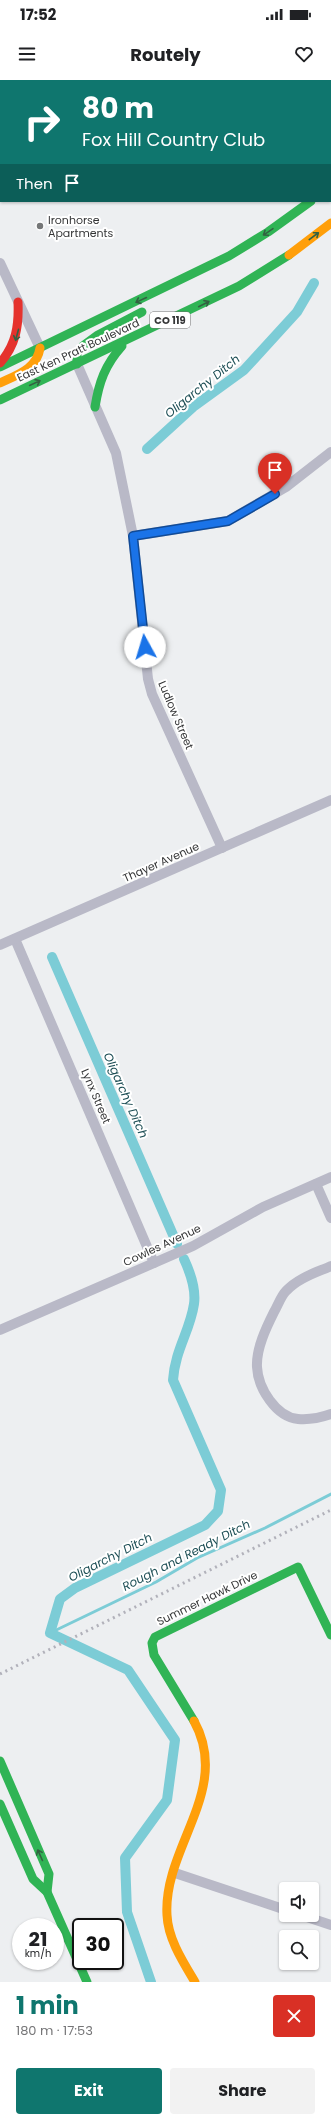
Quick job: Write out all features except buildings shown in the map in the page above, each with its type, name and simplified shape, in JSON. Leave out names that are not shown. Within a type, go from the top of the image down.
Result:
[{"type":"main road","name":"East Ken Pratt Boulevard","points":[[0,367],[229,256],[268,232],[310,202]]},
{"type":"main road","name":"East Ken Pratt Boulevard","points":[[0,400],[239,286],[296,250],[331,224]]},
{"type":"main road","points":[[77,364],[76,355],[79,350],[89,341],[152,306],[178,282]]},
{"type":"main road","points":[[0,362],[14,343],[20,323],[18,302]]},
{"type":"main road","points":[[95,407],[101,372],[109,359],[128,340]]},
{"type":"main road","points":[[0,383],[30,367],[37,360],[40,348]]},
{"type":"main road","name":"Summer Hawk Drive","points":[[194,1982],[175,1944],[168,1921],[168,1901],[175,1873],[204,1789],[207,1757],[203,1740],[196,1723],[154,1653],[152,1645],[154,1639],[160,1634],[298,1567],[331,1635]]},
{"type":"main road","points":[[0,1761],[49,1874],[47,1892]]},
{"type":"main road","points":[[0,1804],[33,1880],[47,1892],[87,1982]]},
{"type":"street","points":[[0,263],[40,348]]},
{"type":"street","name":"Ludlow Street","points":[[77,364],[116,453],[133,536],[148,679],[152,694],[222,848]]},
{"type":"street","points":[[133,536],[228,521],[286,487],[331,452]]},
{"type":"street","name":"Thayer Avenue","points":[[0,945],[331,800]]},
{"type":"street","name":"Lynx Street","points":[[15,939],[154,1263]]},
{"type":"street","name":"Cowles Avenue","points":[[0,1330],[193,1246],[263,1207],[331,1177]]},
{"type":"street","points":[[316,1184],[331,1218]]},
{"type":"street","points":[[331,1266],[297,1281],[285,1292],[269,1324],[258,1355],[257,1368],[261,1383],[268,1399],[281,1411],[297,1419],[317,1419],[331,1414]]},
{"type":"street","points":[[175,1873],[279,1908]]},
{"type":"street","points":[[319,1921],[331,1925]]},
{"type":"waterway","name":"Oligarchy Ditch","points":[[147,449],[193,407],[244,370],[297,312],[314,283]]},
{"type":"waterway","name":"Oligarchy Ditch","points":[[52,957],[177,1244]]},
{"type":"waterway","name":"Oligarchy Ditch","points":[[151,1982],[127,1912],[125,1858],[167,1800],[175,1740],[128,1670],[50,1633],[60,1599],[75,1588],[205,1525],[218,1511],[221,1490],[173,1380],[179,1350],[194,1304],[192,1281],[184,1259]]},
{"type":"waterway","name":"Rough and Ready Ditch","points":[[50,1633],[156,1582],[197,1558],[265,1528],[331,1494]]},
{"type":"railway","points":[[0,1674],[331,1510]]},
{"type":"traffic: fast","points":[[0,367],[229,256],[268,232],[310,202]]},
{"type":"traffic: fast","points":[[0,400],[239,286],[289,255]]},
{"type":"traffic: fast","points":[[77,364],[77,353],[83,346],[98,335],[142,312]]},
{"type":"traffic: fast","points":[[95,407],[101,382],[107,367],[122,346]]},
{"type":"traffic: fast","points":[[194,1721],[154,1655],[152,1643],[155,1637],[298,1567],[331,1635]]},
{"type":"traffic: fast","points":[[0,1761],[49,1874],[47,1892]]},
{"type":"traffic: fast","points":[[0,1804],[33,1879],[47,1892],[87,1982]]},
{"type":"traffic: slow","points":[[289,255],[331,223]]},
{"type":"traffic: slow","points":[[0,383],[19,374],[31,366],[35,361],[40,348]]},
{"type":"traffic: slow","points":[[194,1721],[204,1746],[205,1771],[201,1795],[175,1866],[169,1890],[167,1915],[173,1941],[195,1982]]},
{"type":"traffic: jam","points":[[0,363],[13,342],[17,327],[18,302]]},
{"type":"place","name":"Ironhorse Apartments","points":[[40,226]]},
{"type":"route","points":[[145,647],[133,536],[228,521],[275,494]]}]
